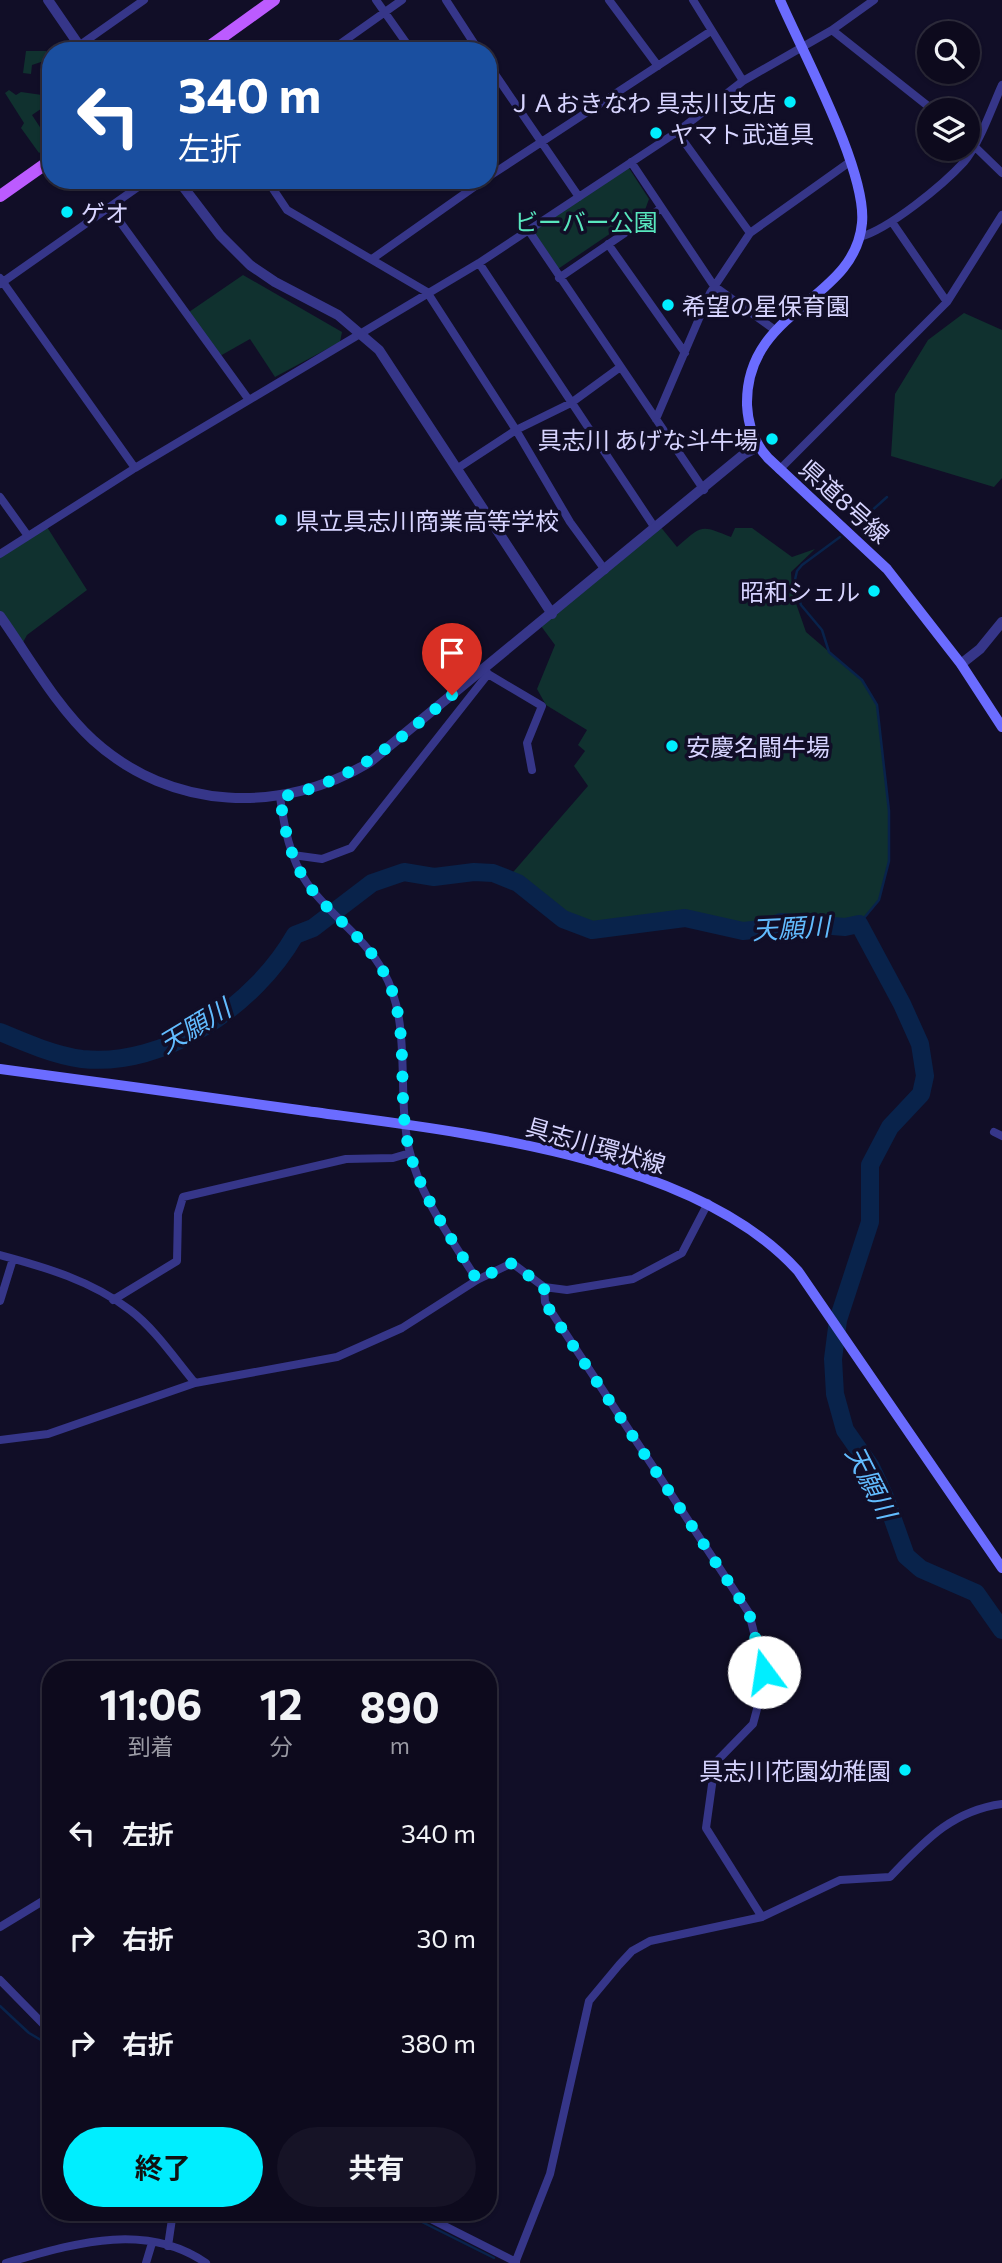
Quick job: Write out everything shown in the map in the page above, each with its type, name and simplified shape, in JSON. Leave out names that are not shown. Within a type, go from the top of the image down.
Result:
[{"type":"main road","points":[[216,42],[274,0]]},
{"type":"main road","name":"県道8号線","points":[[780,0],[851,160],[860,187],[863,212],[860,237],[853,254],[838,274],[775,330],[755,358],[747,388],[748,417],[758,447],[779,470],[887,569],[961,664],[1002,727]]},
{"type":"main road","points":[[0,196],[42,166]]},
{"type":"main road","name":"具志川環状線","points":[[0,1069],[406,1125],[507,1142],[587,1161],[708,1203],[767,1240],[798,1270],[1002,1568]]},
{"type":"street","points":[[48,0],[78,42]]},
{"type":"street","points":[[90,42],[144,0]]},
{"type":"street","points":[[376,0],[406,42]]},
{"type":"street","points":[[343,42],[402,0]]},
{"type":"street","points":[[446,0],[473,42]]},
{"type":"street","points":[[609,0],[658,66]]},
{"type":"street","points":[[693,0],[743,81]]},
{"type":"street","points":[[0,554],[135,468],[479,263],[677,132],[743,81],[832,30],[874,0]]},
{"type":"street","points":[[497,170],[711,30]]},
{"type":"street","points":[[832,30],[918,98]]},
{"type":"street","points":[[497,77],[579,197]]},
{"type":"street","points":[[980,125],[1002,85]]},
{"type":"street","points":[[677,132],[750,233]]},
{"type":"street","points":[[980,151],[1002,173]]},
{"type":"street","points":[[656,419],[714,286],[750,233],[851,160]]},
{"type":"street","points":[[860,237],[875,233],[892,222],[965,161]]},
{"type":"street","points":[[631,162],[714,286],[775,330]]},
{"type":"street","points":[[135,468],[1,281],[136,189]]},
{"type":"street","points":[[185,189],[220,235],[250,265],[275,282],[338,315],[363,334],[395,370],[552,614]]},
{"type":"street","points":[[273,189],[286,210],[427,292],[516,430],[570,522],[605,570]]},
{"type":"street","points":[[372,259],[471,189]]},
{"type":"street","points":[[110,208],[248,400]]},
{"type":"street","points":[[559,278],[660,209]]},
{"type":"street","points":[[779,470],[947,302],[1002,215]]},
{"type":"street","points":[[892,222],[947,302]]},
{"type":"street","points":[[529,231],[619,368],[704,489]]},
{"type":"street","points":[[608,244],[685,353]]},
{"type":"street","points":[[479,263],[655,528]]},
{"type":"street","points":[[458,468],[516,430],[571,403],[619,368]]},
{"type":"street","points":[[0,616],[74,719],[121,761],[150,778],[189,792],[230,798],[280,797],[341,779],[370,762],[486,671],[744,454],[758,447]]},
{"type":"street","points":[[0,497],[28,536]]},
{"type":"street","points":[[961,664],[981,649],[1002,622]]},
{"type":"street","points":[[486,671],[542,706],[527,743],[532,770]]},
{"type":"street","points":[[293,855],[322,859],[351,848],[486,671]]},
{"type":"street","points":[[280,797],[293,855],[306,882],[362,941],[385,973],[397,1015],[406,1125],[419,1184],[477,1280]]},
{"type":"street","points":[[113,1300],[177,1261],[178,1214],[183,1196],[346,1158],[393,1158],[411,1153]]},
{"type":"street","points":[[0,1440],[48,1434],[195,1383],[337,1357],[402,1328],[477,1280],[512,1263],[544,1287],[567,1290],[633,1279],[682,1253],[708,1203]]},
{"type":"street","points":[[0,1255],[76,1279],[113,1300],[145,1324],[195,1383]]},
{"type":"street","points":[[0,1301],[13,1259]]},
{"type":"street","points":[[544,1287],[545,1303],[749,1613],[764,1672],[760,1698],[753,1724],[715,1763],[706,1828],[762,1917]]},
{"type":"street","points":[[435,2221],[516,2262],[550,2174],[592,1994],[641,1945],[762,1917],[840,1880],[890,1877],[939,1827],[966,1812],[1002,1804]]},
{"type":"street","points":[[0,1927],[42,1901]]},
{"type":"street","points":[[0,1980],[42,2023]]},
{"type":"street","points":[[168,2246],[172,2221]]},
{"type":"street","points":[[6,2263],[89,2240],[120,2239],[168,2246],[206,2263]]},
{"type":"street","points":[[146,2263],[152,2244]]},
{"type":"green space","points":[[26,51],[42,51],[42,62],[32,65],[31,74],[23,73]]},
{"type":"green space","points":[[9,90],[16,95],[21,92],[42,95],[42,108],[32,115],[42,130],[42,151],[39,153],[21,128],[24,123],[5,93]]},
{"type":"green space","name":"ビーバー公園","points":[[627,165],[649,199],[645,210],[555,271],[529,231]]},
{"type":"green space","points":[[243,275],[342,332],[340,342],[275,377],[250,339],[220,356],[189,312]]},
{"type":"green space","points":[[964,313],[1002,330],[1002,478],[994,487],[891,456],[895,394],[928,340]]},
{"type":"green space","points":[[659,525],[677,547],[702,529],[714,530],[731,537],[735,528],[752,528],[792,557],[815,549],[791,572],[792,592],[806,632],[862,680],[877,705],[889,811],[889,861],[879,900],[859,924],[845,927],[781,922],[762,929],[743,931],[699,919],[668,919],[592,930],[563,919],[508,878],[588,786],[574,766],[585,751],[578,745],[587,730],[546,705],[537,689],[555,645],[541,626]]},
{"type":"green space","points":[[47,527],[87,590],[27,635],[21,646],[0,616],[0,554]]},
{"type":"waterway","points":[[858,523],[887,497]]},
{"type":"waterway","points":[[840,537],[802,565],[797,571],[794,584],[801,605],[822,630],[829,652],[862,680],[877,705],[889,811],[889,861],[879,900],[859,924]]},
{"type":"waterway","name":"天願川","points":[[0,1032],[51,1052],[82,1059],[113,1059],[145,1053],[175,1042],[205,1027],[257,985],[278,961],[295,935],[313,928],[372,883],[404,872],[434,877],[474,872],[493,873],[518,883],[563,919],[592,930],[685,918],[743,931],[762,929],[781,922],[845,927],[859,924],[920,1044],[925,1076],[921,1094],[890,1127],[870,1165],[870,1222],[838,1320],[833,1359],[835,1394],[845,1430],[871,1467],[906,1556],[921,1569],[976,1593],[1002,1630]]},
{"type":"waterway","points":[[0,2006],[29,2033],[42,2041]]},
{"type":"waterway","points":[[420,2221],[494,2258]]},
{"type":"place","name":"ＪＡおきなわ 具志川支店","points":[[790,102]]},
{"type":"place","name":"ヤマト武道具","points":[[656,133]]},
{"type":"place","name":"ゲオ","points":[[67,212]]},
{"type":"place","name":"希望の星保育園","points":[[668,305]]},
{"type":"place","name":"具志川 あげな斗牛場","points":[[772,439]]},
{"type":"place","name":"県立具志川商業高等学校","points":[[281,520]]},
{"type":"place","name":"昭和シェル","points":[[874,591]]},
{"type":"place","name":"安慶名闘牛場","points":[[672,746]]},
{"type":"place","name":"具志川花園幼稚園","points":[[905,1770]]},
{"type":"route","points":[[452,695],[355,772],[319,787],[280,797],[293,855],[306,882],[356,935],[385,973],[397,1015],[406,1125],[419,1184],[477,1280],[512,1263],[544,1287],[545,1303],[749,1613],[764,1672]]}]
